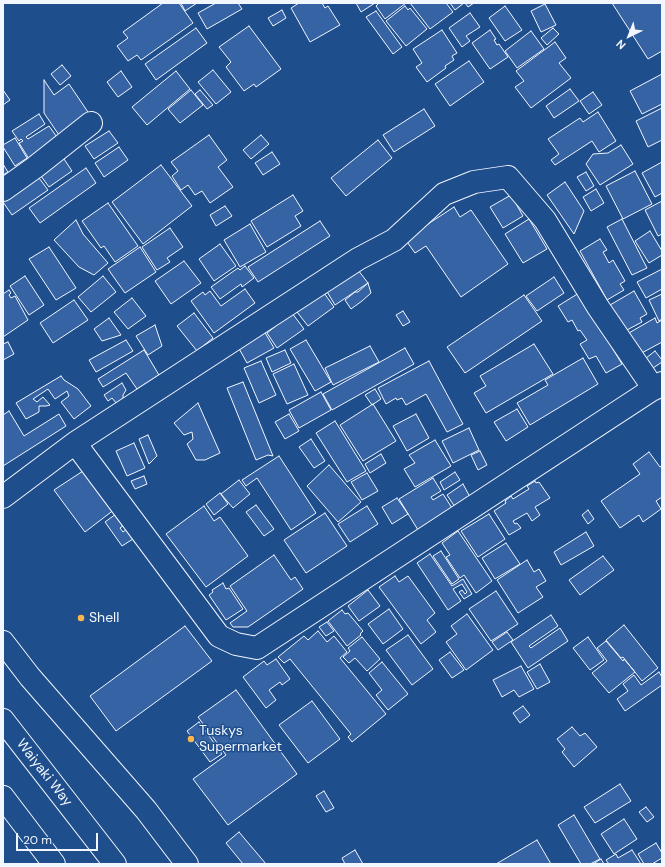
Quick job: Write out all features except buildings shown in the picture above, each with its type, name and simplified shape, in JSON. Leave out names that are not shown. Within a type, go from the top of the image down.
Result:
[{"type":"main road","points":[[3,190],[34,168],[91,123]]},
{"type":"main road","points":[[3,497],[75,443],[358,259],[394,240],[444,194],[474,182],[508,177],[545,220],[598,307],[658,386],[257,648],[236,644],[219,636],[75,443]]},
{"type":"main road","points":[[3,642],[30,677],[146,810],[187,864]]},
{"type":"main road","name":"Waiyaki Way","points":[[3,720],[114,864]]},
{"type":"main road","points":[[3,797],[54,864]]},
{"type":"place","name":"Shell","points":[[81,618]]},
{"type":"place","name":"Tuskys Supermarket","points":[[191,739]]}]
